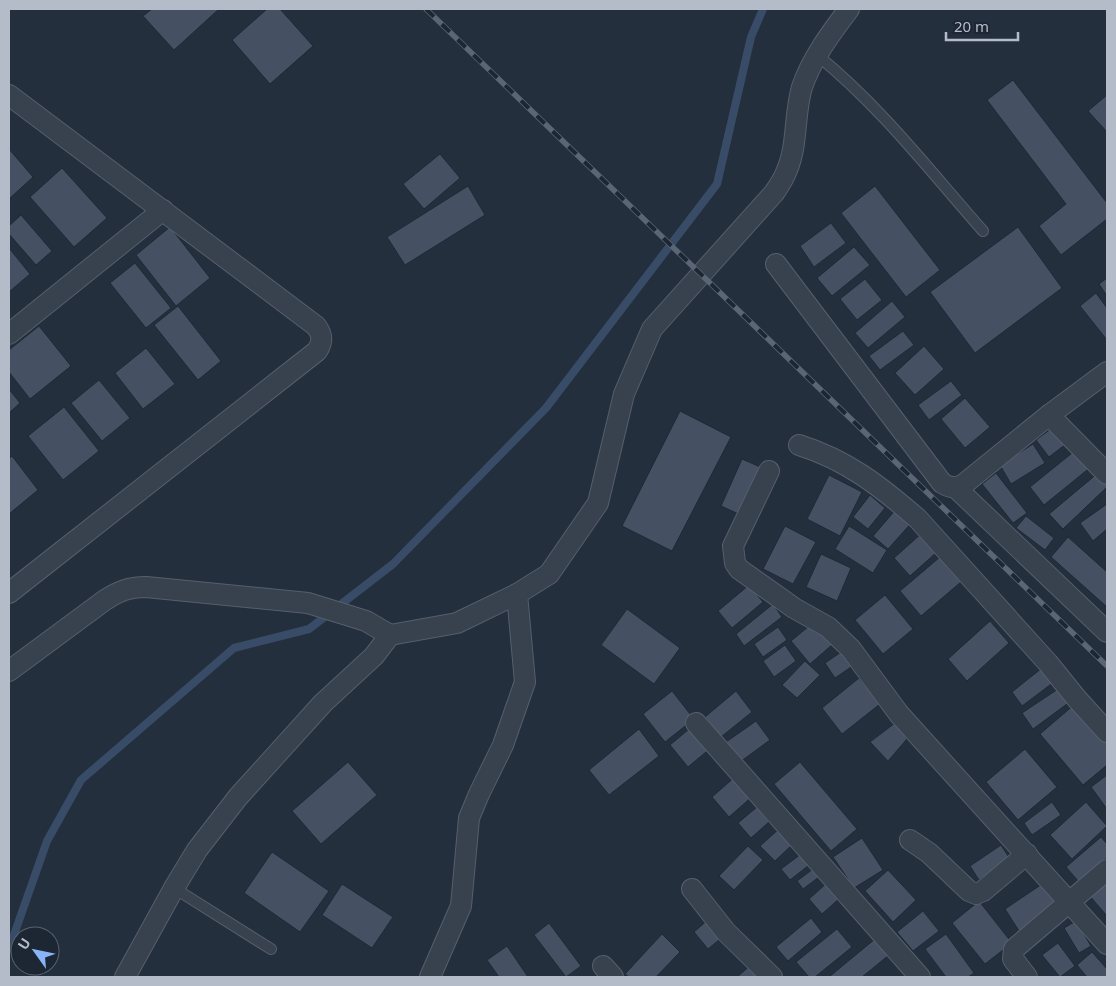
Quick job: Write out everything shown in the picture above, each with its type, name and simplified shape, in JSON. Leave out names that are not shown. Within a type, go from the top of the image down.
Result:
[{"type":"street","points":[[9,672],[105,600],[130,587],[146,586],[308,603],[366,621],[390,635],[457,623],[517,594],[549,574],[598,503],[624,394],[652,329],[774,193],[781,182],[791,157],[802,87],[817,56],[849,9]]},
{"type":"street","points":[[9,95],[316,326],[322,341],[316,351],[9,593]]},
{"type":"street","points":[[9,334],[163,210]]},
{"type":"street","points":[[776,264],[942,483],[955,487],[1107,632]]},
{"type":"street","points":[[955,487],[964,484],[1049,415],[1107,372]]},
{"type":"street","points":[[1049,415],[1107,474]]},
{"type":"street","points":[[798,445],[827,455],[849,466],[896,500],[918,519],[1107,732]]},
{"type":"street","points":[[769,471],[733,546],[735,563],[739,569],[794,608],[828,627],[851,649],[899,714],[1107,944]]},
{"type":"street","points":[[430,977],[461,906],[469,818],[478,794],[503,745],[525,682],[517,594]]},
{"type":"street","points":[[126,977],[174,888],[197,850],[238,797],[323,703],[374,656],[390,635]]},
{"type":"street","points":[[696,722],[920,977]]},
{"type":"street","points":[[910,840],[929,854],[969,891],[976,894],[983,891],[1027,854]]},
{"type":"street","points":[[1027,977],[1013,959],[1014,949],[1107,870]]},
{"type":"street","points":[[692,889],[726,932],[772,977]]},
{"type":"lane","points":[[817,56],[842,76],[882,115],[983,231]]},
{"type":"lane","points":[[174,888],[271,949]]},
{"type":"building","points":[[152,9],[219,9],[174,50],[143,16]]},
{"type":"building","points":[[267,9],[280,9],[313,46],[270,84],[232,40]]},
{"type":"building","points":[[1013,80],[1107,203],[1107,219],[1061,255],[1039,226],[1066,204],[987,100]]},
{"type":"building","points":[[1107,95],[1107,132],[1088,111]]},
{"type":"building","points":[[9,149],[33,177],[9,199]]},
{"type":"building","points":[[440,154],[460,178],[424,209],[403,184]]},
{"type":"building","points":[[62,168],[107,218],[74,247],[30,197]]},
{"type":"building","points":[[468,186],[485,215],[405,265],[387,237]]},
{"type":"building","points":[[875,186],[940,270],[906,297],[841,213]]},
{"type":"building","points":[[21,215],[52,251],[36,265],[9,234],[9,226]]},
{"type":"building","points":[[831,223],[846,243],[814,267],[800,246]]},
{"type":"building","points":[[170,227],[210,278],[176,306],[136,255]]},
{"type":"building","points":[[1018,227],[1062,288],[975,353],[930,292]]},
{"type":"building","points":[[854,247],[870,265],[832,296],[817,278]]},
{"type":"building","points":[[9,248],[30,274],[9,292]]},
{"type":"building","points":[[135,263],[171,308],[146,328],[110,283]]},
{"type":"building","points":[[1107,278],[1107,296],[1099,284]]},
{"type":"building","points":[[865,279],[882,300],[857,320],[840,299]]},
{"type":"building","points":[[1096,293],[1107,308],[1107,340],[1080,306]]},
{"type":"building","points":[[892,301],[905,317],[868,348],[855,333]]},
{"type":"building","points":[[178,306],[221,361],[198,380],[154,325]]},
{"type":"building","points":[[39,326],[71,366],[30,399],[9,372],[9,350]]},
{"type":"building","points":[[903,331],[914,345],[880,370],[869,356]]},
{"type":"building","points":[[924,346],[944,369],[915,395],[895,373]]},
{"type":"building","points":[[146,348],[175,384],[143,409],[115,373]]},
{"type":"building","points":[[99,380],[130,418],[102,441],[71,403]]},
{"type":"building","points":[[951,381],[962,395],[929,420],[918,405]]},
{"type":"building","points":[[9,389],[20,403],[9,413]]},
{"type":"building","points":[[965,398],[990,427],[965,448],[941,419]]},
{"type":"building","points":[[64,407],[99,451],[63,480],[28,436]]},
{"type":"building","points":[[680,411],[731,437],[672,551],[622,526]]},
{"type":"building","points":[[1056,425],[1070,441],[1049,457],[1036,440]]},
{"type":"building","points":[[1033,444],[1045,463],[1011,484],[1000,465]]},
{"type":"building","points":[[1077,449],[1092,466],[1044,505],[1030,487]]},
{"type":"building","points":[[12,456],[38,490],[9,514],[9,459]]},
{"type":"building","points":[[742,459],[765,469],[743,516],[721,506]]},
{"type":"building","points":[[996,473],[1027,513],[1013,523],[982,484]]},
{"type":"building","points":[[1098,473],[1107,482],[1107,487],[1063,529],[1049,514]]},
{"type":"building","points":[[829,475],[862,492],[840,536],[807,519]]},
{"type":"building","points":[[870,495],[885,508],[868,529],[853,517]]},
{"type":"building","points":[[1107,504],[1107,529],[1093,541],[1080,523]]},
{"type":"building","points":[[898,507],[914,520],[888,549],[873,536]]},
{"type":"building","points":[[1026,516],[1054,538],[1045,550],[1016,528]]},
{"type":"building","points":[[785,526],[816,542],[793,584],[763,569]]},
{"type":"building","points":[[849,526],[887,550],[873,573],[835,549]]},
{"type":"building","points":[[922,533],[938,551],[910,576],[894,558]]},
{"type":"building","points":[[1068,537],[1107,572],[1107,607],[1051,557]]},
{"type":"building","points":[[821,554],[851,568],[837,601],[806,587]]},
{"type":"building","points":[[940,557],[961,582],[921,616],[900,591]]},
{"type":"building","points":[[749,585],[763,602],[732,628],[718,611]]},
{"type":"building","points":[[885,595],[913,629],[883,654],[855,620]]},
{"type":"building","points":[[773,604],[782,617],[744,646],[736,634]]},
{"type":"building","points":[[627,609],[680,648],[654,684],[601,645]]},
{"type":"building","points":[[990,621],[1009,643],[967,681],[948,659]]},
{"type":"building","points":[[814,622],[833,644],[810,664],[791,641]]},
{"type":"building","points":[[778,627],[787,640],[763,657],[754,644]]},
{"type":"building","points":[[785,645],[796,661],[774,677],[763,661]]},
{"type":"building","points":[[847,648],[857,663],[835,678],[825,663]]},
{"type":"building","points":[[805,661],[820,675],[797,698],[782,685]]},
{"type":"building","points":[[1042,668],[1054,682],[1022,706],[1012,692]]},
{"type":"building","points":[[859,678],[880,704],[842,734],[822,708]]},
{"type":"building","points":[[1061,687],[1071,701],[1033,729],[1022,713]]},
{"type":"building","points":[[672,691],[694,719],[665,742],[643,714]]},
{"type":"building","points":[[736,691],[752,712],[721,737],[705,717]]},
{"type":"building","points":[[1075,704],[1107,742],[1107,765],[1083,785],[1040,734]]},
{"type":"building","points":[[756,721],[770,740],[740,762],[726,742]]},
{"type":"building","points":[[895,723],[907,739],[888,761],[870,742]]},
{"type":"building","points":[[694,725],[712,747],[688,767],[670,745]]},
{"type":"building","points":[[639,729],[659,756],[609,795],[589,770]]},
{"type":"building","points":[[1025,749],[1057,787],[1018,820],[986,782]]},
{"type":"building","points":[[348,762],[377,795],[321,844],[292,811]]},
{"type":"building","points":[[800,762],[857,829],[831,851],[774,784]]},
{"type":"building","points":[[1107,775],[1107,809],[1091,787]]},
{"type":"building","points":[[736,776],[754,795],[729,817],[712,797]]},
{"type":"building","points":[[1052,802],[1061,815],[1032,835],[1024,823]]},
{"type":"building","points":[[1086,802],[1107,826],[1072,859],[1050,835]]},
{"type":"building","points":[[757,807],[769,822],[751,838],[738,823]]},
{"type":"building","points":[[780,828],[794,843],[775,861],[760,846]]},
{"type":"building","points":[[1101,837],[1107,844],[1107,858],[1079,882],[1066,867]]},
{"type":"building","points":[[862,838],[883,870],[854,888],[833,857]]},
{"type":"building","points":[[1001,845],[1010,859],[979,880],[970,866]]},
{"type":"building","points":[[748,846],[763,860],[734,890],[719,876]]},
{"type":"building","points":[[805,851],[813,862],[790,880],[781,869]]},
{"type":"building","points":[[272,852],[329,891],[300,932],[244,893]]},
{"type":"building","points":[[813,869],[819,877],[803,889],[797,881]]},
{"type":"building","points":[[888,870],[916,900],[893,922],[865,891]]},
{"type":"building","points":[[1107,879],[1107,916],[1089,895]]},
{"type":"building","points":[[1048,880],[1065,904],[1021,934],[1005,909]]},
{"type":"building","points":[[828,882],[841,897],[822,914],[809,899]]},
{"type":"building","points":[[342,884],[393,917],[372,948],[322,915]]},
{"type":"building","points":[[979,901],[1012,943],[985,964],[952,923]]},
{"type":"building","points":[[923,911],[939,931],[913,951],[897,932]]},
{"type":"building","points":[[710,918],[725,935],[708,949],[694,932]]},
{"type":"building","points":[[811,918],[822,932],[788,961],[776,947]]},
{"type":"building","points":[[1076,921],[1091,946],[1079,953],[1064,928]]},
{"type":"building","points":[[549,923],[581,966],[566,977],[534,935]]},
{"type":"building","points":[[837,929],[852,947],[815,977],[809,977],[796,962]]},
{"type":"building","points":[[662,934],[680,952],[656,977],[629,977],[625,974]]},
{"type":"building","points":[[946,934],[974,973],[968,977],[946,977],[925,949]]},
{"type":"building","points":[[875,939],[889,955],[862,977],[829,977]]},
{"type":"building","points":[[1058,943],[1075,966],[1060,977],[1042,955]]},
{"type":"building","points":[[507,946],[528,977],[499,977],[487,960]]},
{"type":"building","points":[[1092,952],[1107,969],[1107,977],[1087,977],[1077,965]]},
{"type":"building","points":[[751,965],[762,977],[737,977]]},
{"type":"waterway","points":[[9,949],[47,841],[81,780],[234,648],[309,629],[393,564],[546,408],[717,184],[751,37],[763,9]]},
{"type":"railway","points":[[426,9],[1107,666]]}]
